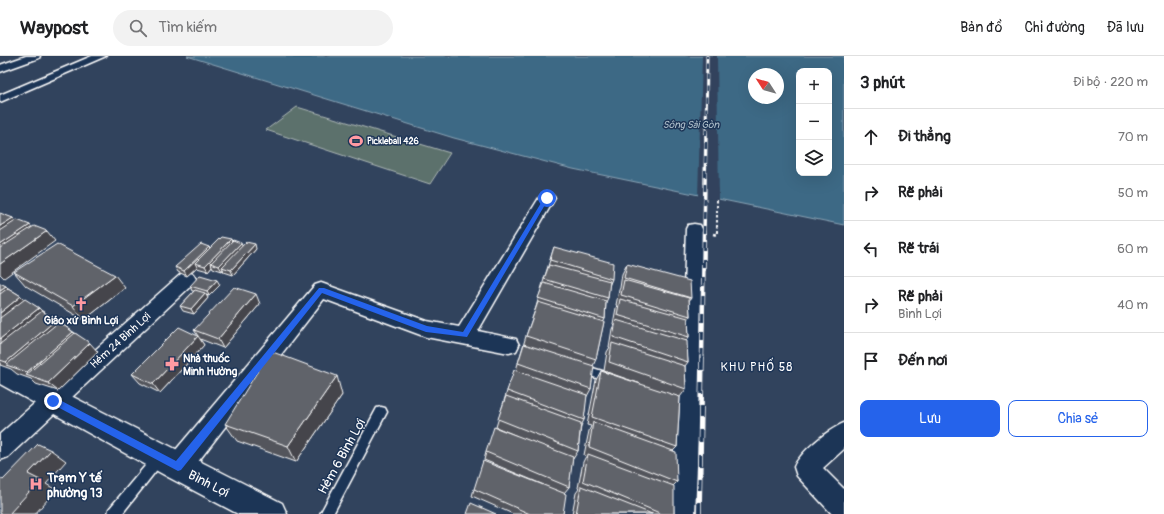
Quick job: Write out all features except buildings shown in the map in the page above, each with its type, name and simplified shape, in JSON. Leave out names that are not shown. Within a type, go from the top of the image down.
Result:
[{"type":"street","points":[[0,69],[35,56]]},
{"type":"street","points":[[0,100],[101,56]]},
{"type":"street","points":[[7,84],[22,90]]},
{"type":"street","points":[[465,335],[547,198]]},
{"type":"street","points":[[682,514],[684,402],[693,320],[694,229]]},
{"type":"street","name":"Hẻm 24 Bình Lợi","points":[[0,449],[187,279]]},
{"type":"street","points":[[169,462],[321,290],[426,329],[465,335],[513,346]]},
{"type":"street","name":"Bình Lợi","points":[[0,371],[53,401],[271,514]]},
{"type":"street","points":[[844,434],[806,467],[844,508]]},
{"type":"lane","points":[[576,367],[621,382]]},
{"type":"lane","name":"Hẻm 6 Bình Lợi","points":[[326,514],[381,412]]},
{"type":"lane","points":[[114,514],[169,462]]},
{"type":"path","points":[[717,200],[717,233]]},
{"type":"green space","name":"Pickleball 426","points":[[297,107],[450,153],[430,184],[266,130]]},
{"type":"water","name":"Sông Sài Gòn","points":[[187,56],[844,56],[844,225],[573,169],[454,138]]},
{"type":"pier","points":[[702,56],[717,56],[719,201],[698,196]]},
{"type":"railway","points":[[706,135],[707,56]]},
{"type":"railway","points":[[704,233],[706,134]]},
{"type":"railway","points":[[702,358],[704,232]]},
{"type":"railway","points":[[699,514],[702,357]]},
{"type":"place","name":"Pickleball 426","points":[[356,141]]},
{"type":"place","name":"Giáo xứ Bình Lợi","points":[[81,304]]},
{"type":"place","name":"Nhà thuốc Minh Hường","points":[[172,364]]},
{"type":"place","name":"Trạm Y tế phường 13","points":[[36,484]]},
{"type":"district","name":"KHU PHỐ 58","points":[[757,367]]},
{"type":"route","points":[[53,401],[178,467],[321,290],[426,329],[465,335],[547,198]]}]
